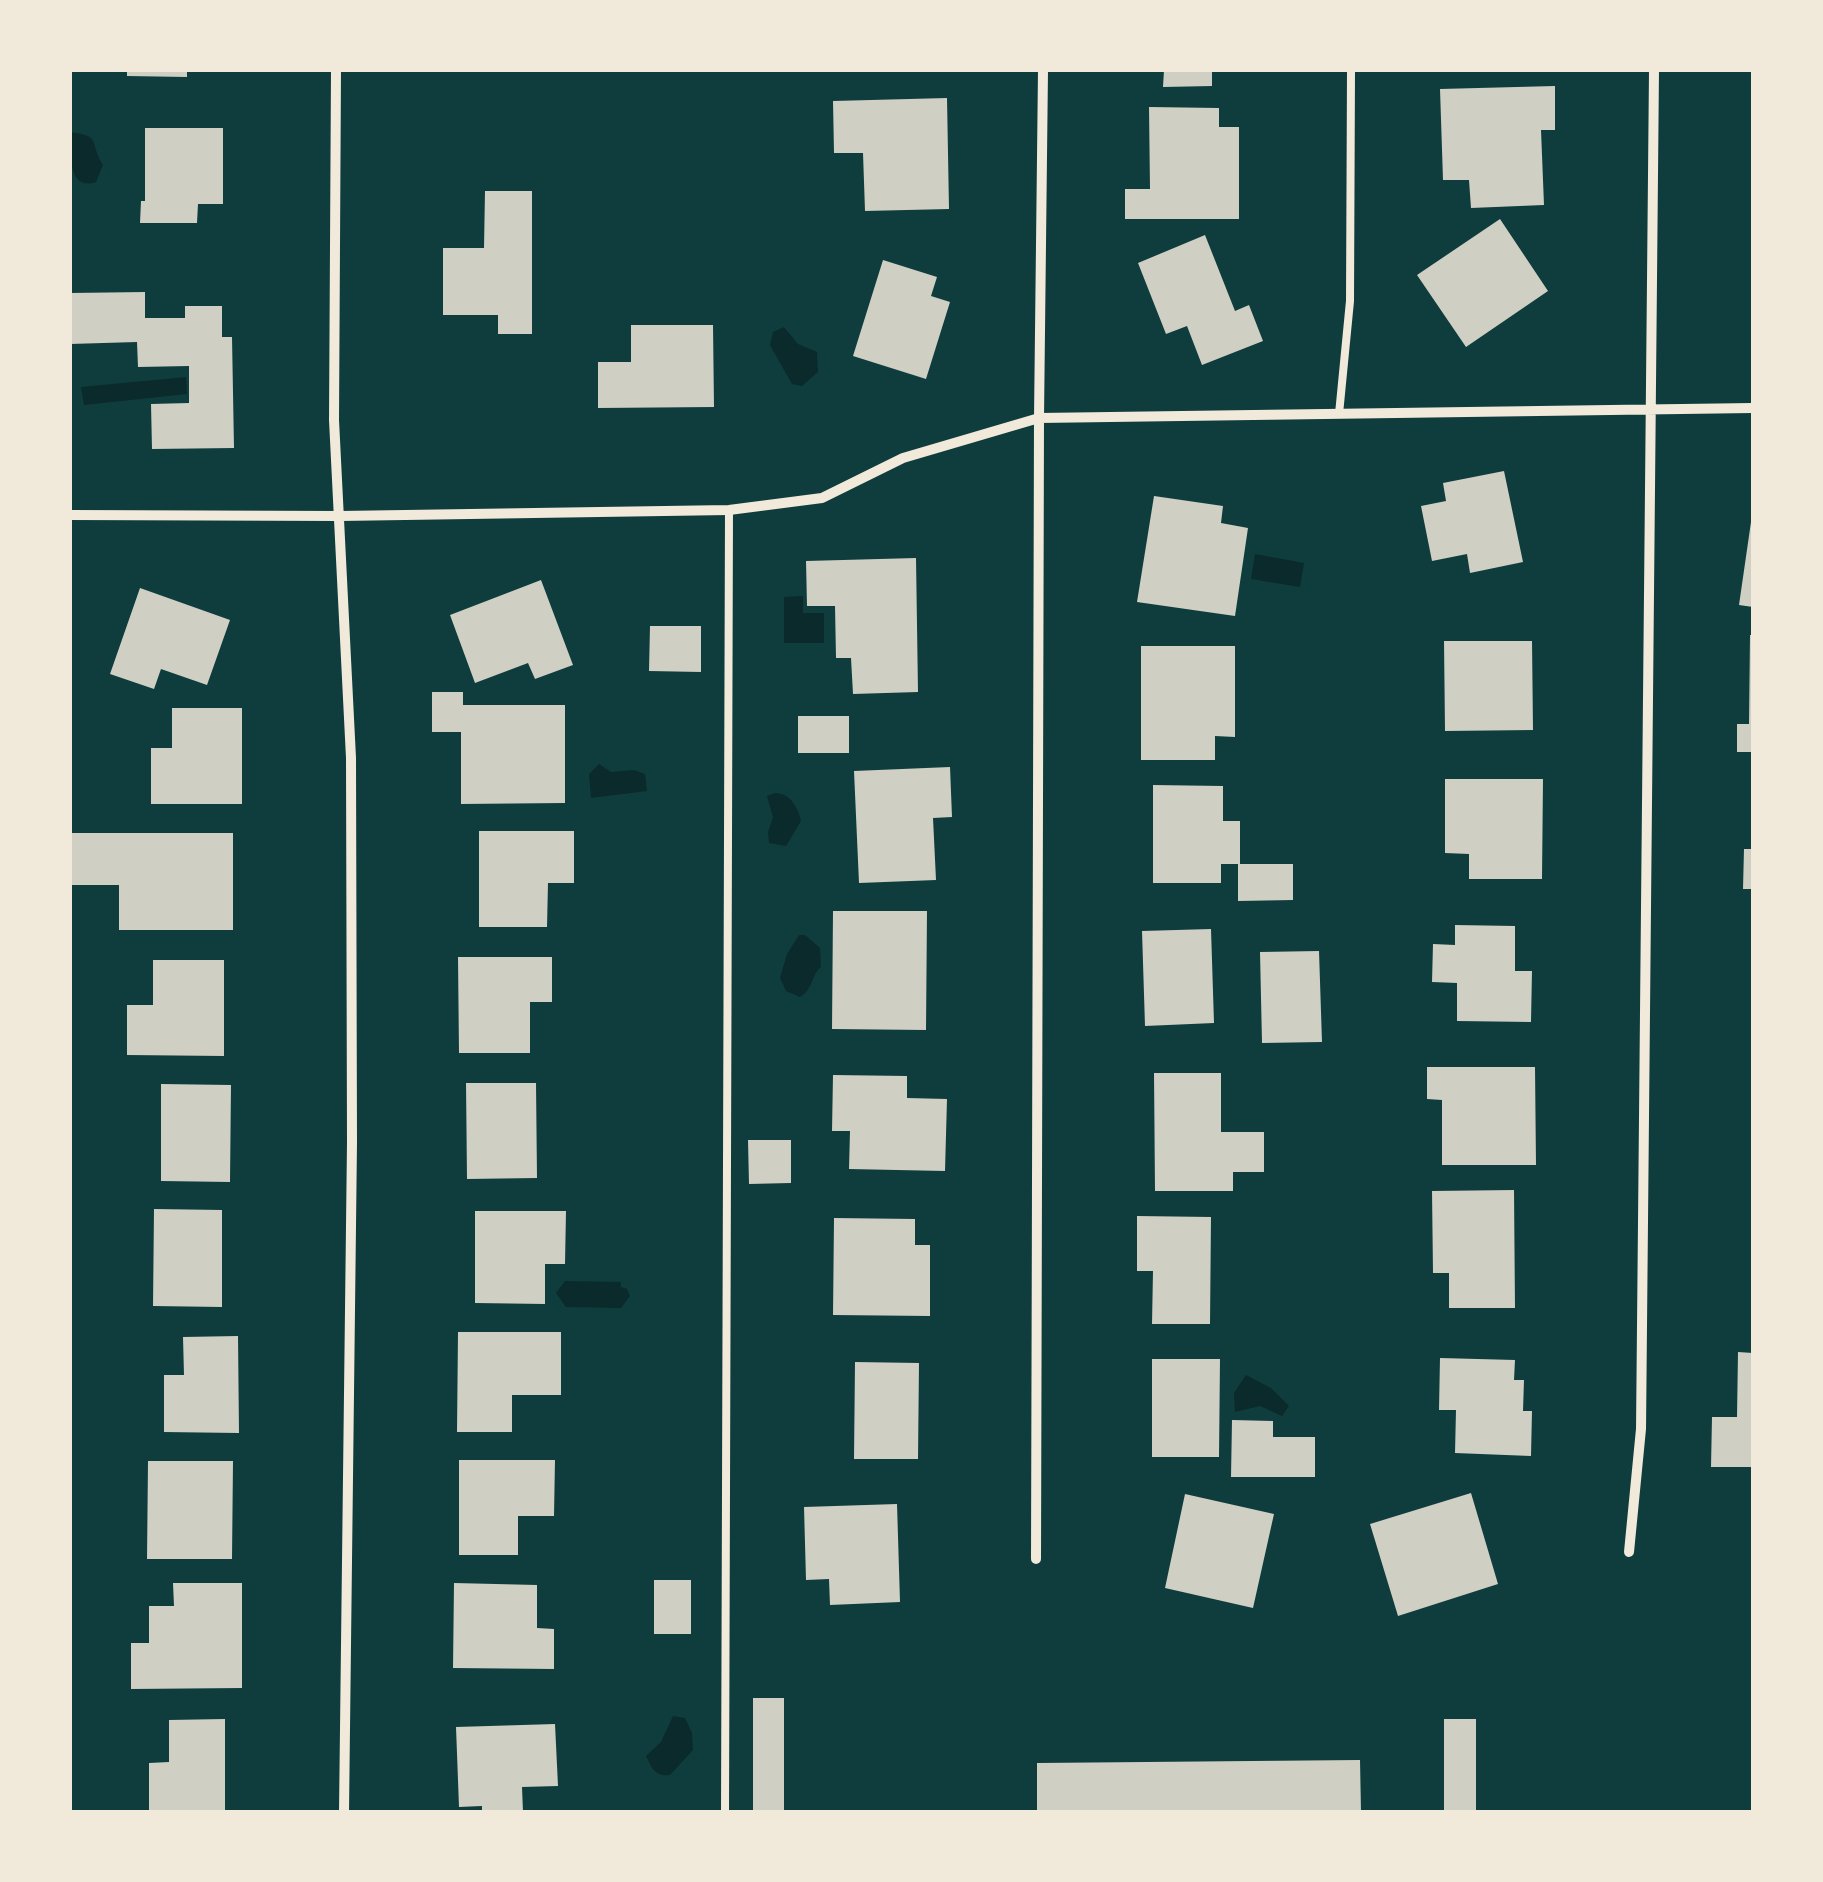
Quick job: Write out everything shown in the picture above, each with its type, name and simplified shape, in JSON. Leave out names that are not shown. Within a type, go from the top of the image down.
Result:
[{"type":"street","points":[[336,70],[334,420],[351,758],[352,1142],[344,1812]]},
{"type":"street","points":[[1036,1559],[1038,418],[1043,70]]},
{"type":"street","points":[[1628,1552],[1641,1429],[1654,70]]},
{"type":"street","points":[[70,515],[340,516],[729,510],[822,498],[904,458],[1038,418],[1753,408]]},
{"type":"lane","points":[[1339,414],[1350,301],[1351,70]]},
{"type":"lane","points":[[724,1812],[729,510]]},
{"type":"water","points":[[70,132],[93,141],[103,165],[96,182],[80,181],[75,175]]},
{"type":"water","points":[[784,327],[798,344],[817,352],[818,372],[802,386],[792,384],[770,345],[773,332]]},
{"type":"water","points":[[186,377],[187,394],[84,405],[81,387]]},
{"type":"water","points":[[1255,554],[1304,563],[1300,587],[1251,579]]},
{"type":"water","points":[[803,596],[803,613],[824,613],[824,643],[784,643],[784,597]]},
{"type":"water","points":[[599,764],[611,772],[634,770],[645,774],[647,791],[591,798],[589,774]]},
{"type":"water","points":[[775,793],[789,798],[801,821],[786,846],[769,843],[773,817],[767,796]]},
{"type":"water","points":[[799,935],[805,935],[820,948],[821,967],[800,997],[786,991],[780,978],[787,954]]},
{"type":"water","points":[[565,1281],[621,1282],[630,1296],[621,1308],[566,1307],[556,1293]]},
{"type":"water","points":[[1246,1375],[1271,1388],[1289,1406],[1282,1416],[1260,1406],[1235,1412],[1234,1393]]},
{"type":"water","points":[[673,1716],[685,1718],[692,1733],[693,1750],[670,1775],[661,1775],[646,1756],[661,1742]]},
{"type":"building","points":[[127,70],[187,70],[187,77],[127,76]]},
{"type":"building","points":[[1164,70],[1212,70],[1212,86],[1163,87]]},
{"type":"building","points":[[1555,86],[1555,130],[1541,130],[1544,205],[1471,208],[1469,180],[1443,180],[1440,89]]},
{"type":"building","points":[[947,98],[949,209],[865,211],[863,153],[834,153],[833,101]]},
{"type":"building","points":[[1149,107],[1219,108],[1219,127],[1239,127],[1239,219],[1125,219],[1125,189],[1150,189]]},
{"type":"building","points":[[145,128],[223,128],[223,204],[198,204],[197,223],[140,223],[141,201],[145,201]]},
{"type":"building","points":[[485,191],[532,191],[532,334],[498,334],[498,315],[443,315],[443,248],[484,248]]},
{"type":"building","points":[[1500,219],[1548,291],[1466,347],[1417,275]]},
{"type":"building","points":[[1205,235],[1235,311],[1249,305],[1263,341],[1202,365],[1187,326],[1166,334],[1138,263]]},
{"type":"building","points":[[883,260],[937,277],[931,296],[950,302],[926,379],[853,356]]},
{"type":"building","points":[[145,292],[145,318],[185,318],[185,306],[222,306],[222,337],[232,337],[234,448],[152,449],[151,404],[189,403],[189,366],[138,367],[137,342],[70,344],[70,293]]},
{"type":"building","points":[[631,325],[713,325],[714,407],[598,408],[598,362],[631,362]]},
{"type":"building","points":[[1504,471],[1523,562],[1470,573],[1467,554],[1432,561],[1421,506],[1446,501],[1443,483]]},
{"type":"building","points":[[1154,496],[1223,506],[1221,523],[1248,528],[1235,616],[1137,602]]},
{"type":"building","points":[[1753,522],[1753,607],[1739,605]]},
{"type":"building","points":[[916,558],[918,692],[853,694],[851,658],[836,658],[835,606],[807,606],[806,561]]},
{"type":"building","points":[[541,580],[573,665],[535,679],[528,663],[475,683],[450,615]]},
{"type":"building","points":[[140,588],[230,620],[207,685],[161,669],[154,689],[110,674]]},
{"type":"building","points":[[650,626],[701,626],[701,672],[649,671]]},
{"type":"building","points":[[1750,635],[1753,752],[1737,752],[1737,724],[1749,724]]},
{"type":"building","points":[[1444,641],[1532,641],[1533,730],[1445,731]]},
{"type":"building","points":[[1141,646],[1235,646],[1235,737],[1215,736],[1215,760],[1141,760]]},
{"type":"building","points":[[432,692],[463,692],[463,705],[565,705],[565,803],[461,804],[461,732],[432,732]]},
{"type":"building","points":[[172,708],[242,708],[242,804],[151,804],[151,748],[172,748]]},
{"type":"building","points":[[798,716],[849,716],[849,753],[798,753]]},
{"type":"building","points":[[950,767],[952,817],[933,818],[936,880],[859,883],[854,771]]},
{"type":"building","points":[[1445,779],[1543,779],[1542,879],[1469,879],[1469,854],[1445,853]]},
{"type":"building","points":[[1153,785],[1223,786],[1223,821],[1240,821],[1240,864],[1221,864],[1221,883],[1153,883]]},
{"type":"building","points":[[479,831],[574,831],[574,883],[548,883],[547,927],[479,927]]},
{"type":"building","points":[[70,833],[233,833],[233,930],[119,930],[119,885],[70,885]]},
{"type":"building","points":[[1744,849],[1753,849],[1753,889],[1743,889]]},
{"type":"building","points":[[1238,864],[1293,864],[1293,900],[1238,901]]},
{"type":"building","points":[[833,911],[927,911],[926,1030],[832,1029]]},
{"type":"building","points":[[1455,925],[1515,926],[1515,971],[1532,971],[1531,1022],[1457,1021],[1457,983],[1432,982],[1433,944],[1455,945]]},
{"type":"building","points":[[1211,929],[1214,1023],[1145,1026],[1142,931]]},
{"type":"building","points":[[1319,951],[1322,1042],[1262,1043],[1260,952]]},
{"type":"building","points":[[458,957],[552,957],[552,1002],[530,1002],[530,1053],[459,1053]]},
{"type":"building","points":[[153,960],[224,960],[224,1056],[127,1055],[127,1005],[153,1005]]},
{"type":"building","points":[[1427,1067],[1535,1067],[1536,1165],[1442,1165],[1442,1100],[1427,1099]]},
{"type":"building","points":[[1154,1073],[1221,1073],[1221,1132],[1264,1132],[1264,1172],[1233,1172],[1233,1191],[1155,1191]]},
{"type":"building","points":[[833,1075],[907,1076],[907,1098],[947,1099],[945,1171],[849,1169],[850,1131],[832,1131]]},
{"type":"building","points":[[466,1083],[536,1083],[537,1178],[467,1179]]},
{"type":"building","points":[[161,1084],[231,1085],[230,1182],[161,1181]]},
{"type":"building","points":[[748,1140],[791,1140],[791,1183],[749,1184]]},
{"type":"building","points":[[1514,1190],[1515,1308],[1449,1308],[1449,1273],[1433,1273],[1432,1191]]},
{"type":"building","points":[[154,1209],[222,1210],[222,1307],[153,1306]]},
{"type":"building","points":[[475,1211],[566,1211],[565,1264],[545,1264],[545,1304],[475,1303]]},
{"type":"building","points":[[1137,1216],[1211,1217],[1210,1324],[1152,1324],[1153,1271],[1137,1271]]},
{"type":"building","points":[[834,1218],[915,1219],[915,1245],[930,1245],[930,1316],[833,1315]]},
{"type":"building","points":[[458,1332],[561,1332],[561,1395],[512,1395],[512,1432],[457,1432]]},
{"type":"building","points":[[238,1336],[239,1433],[164,1432],[164,1375],[184,1375],[183,1337]]},
{"type":"building","points":[[1738,1352],[1753,1353],[1753,1467],[1711,1467],[1712,1417],[1737,1417]]},
{"type":"building","points":[[1440,1358],[1515,1360],[1514,1380],[1524,1380],[1523,1411],[1532,1411],[1531,1456],[1455,1453],[1456,1410],[1439,1410]]},
{"type":"building","points":[[1152,1359],[1220,1359],[1219,1457],[1152,1457]]},
{"type":"building","points":[[855,1362],[919,1363],[918,1459],[854,1459]]},
{"type":"building","points":[[1232,1420],[1273,1421],[1273,1437],[1315,1437],[1315,1477],[1231,1477]]},
{"type":"building","points":[[459,1460],[555,1460],[554,1516],[518,1516],[518,1555],[459,1555]]},
{"type":"building","points":[[148,1461],[233,1461],[232,1559],[147,1559]]},
{"type":"building","points":[[1471,1493],[1498,1584],[1398,1616],[1370,1524]]},
{"type":"building","points":[[1185,1494],[1274,1514],[1253,1608],[1165,1588]]},
{"type":"building","points":[[897,1504],[900,1602],[830,1605],[829,1579],[806,1580],[804,1507]]},
{"type":"building","points":[[654,1580],[691,1580],[691,1634],[654,1634]]},
{"type":"building","points":[[173,1583],[242,1583],[242,1688],[131,1689],[131,1643],[149,1643],[149,1606],[174,1606]]},
{"type":"building","points":[[454,1583],[537,1585],[537,1628],[554,1629],[554,1669],[453,1668]]},
{"type":"building","points":[[753,1698],[784,1698],[784,1812],[753,1812]]},
{"type":"building","points":[[225,1719],[225,1812],[149,1812],[149,1763],[169,1762],[169,1720]]},
{"type":"building","points":[[1444,1719],[1476,1719],[1476,1812],[1444,1812]]},
{"type":"building","points":[[555,1724],[558,1786],[522,1787],[523,1812],[482,1812],[482,1806],[459,1807],[456,1727]]},
{"type":"building","points":[[1360,1760],[1361,1812],[1037,1812],[1037,1763]]}]
